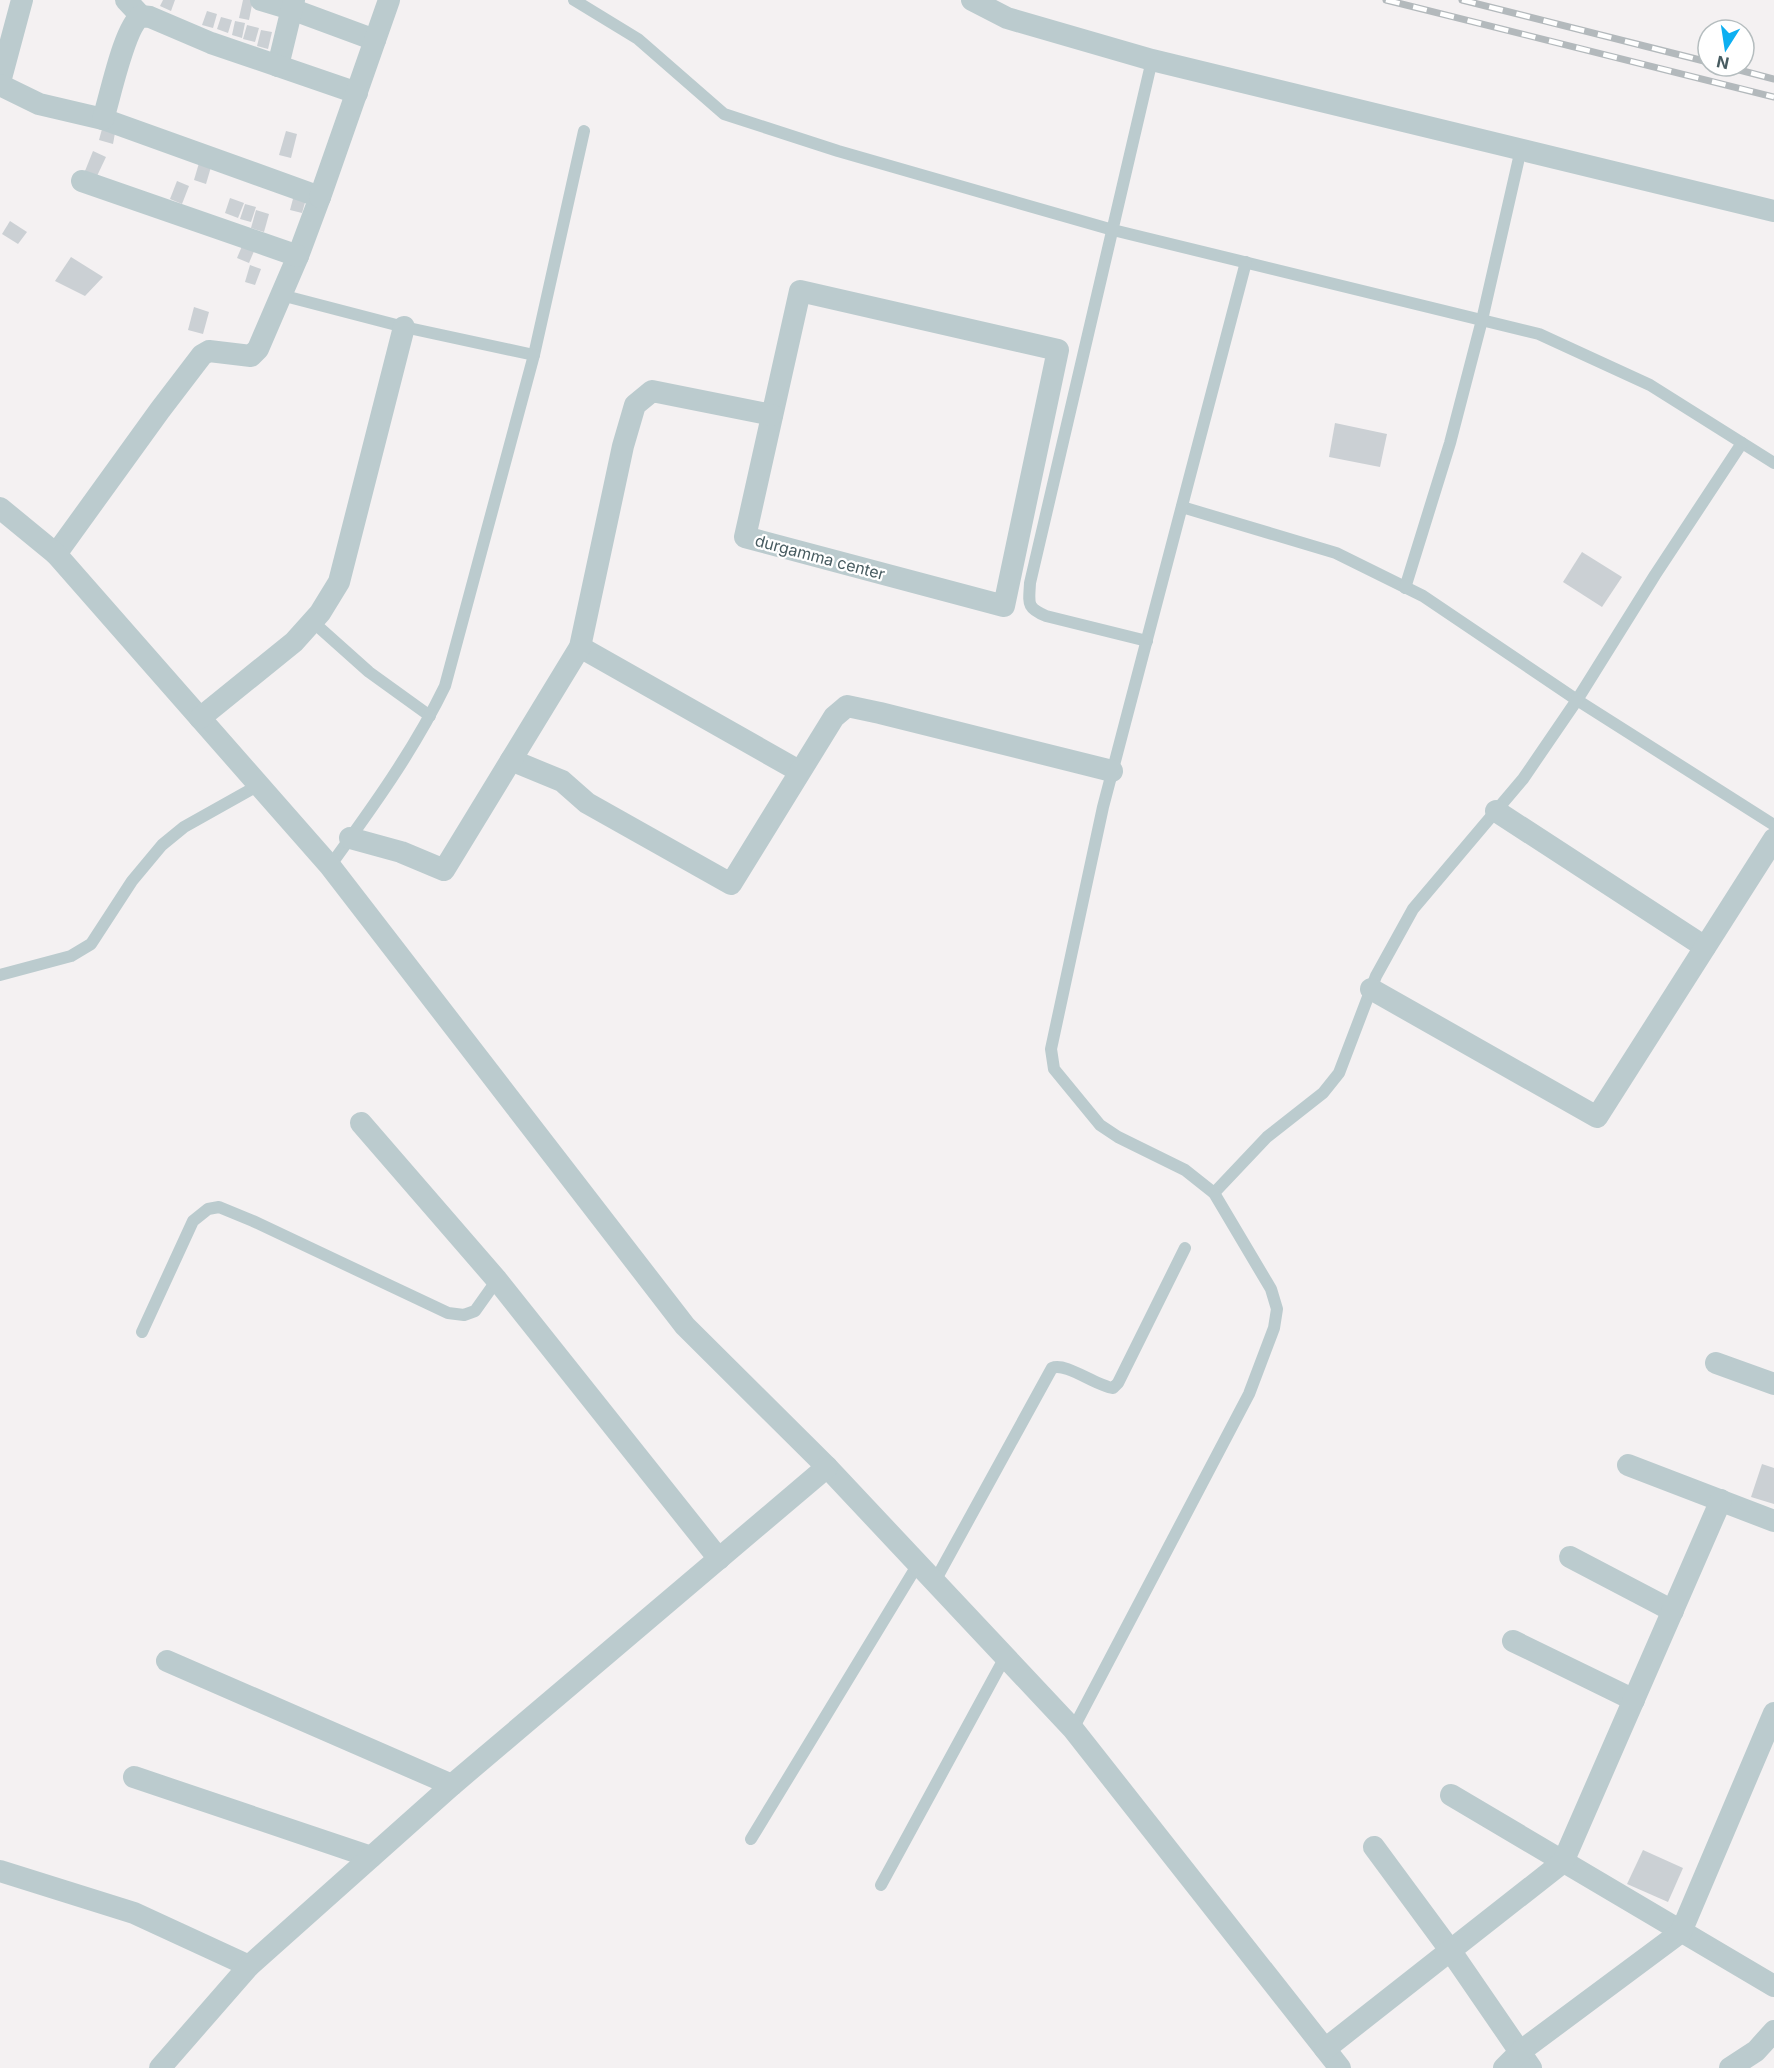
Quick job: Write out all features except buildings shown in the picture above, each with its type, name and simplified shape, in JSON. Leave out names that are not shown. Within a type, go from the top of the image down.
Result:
[{"type":"street","points":[[22,0],[0,83],[39,104],[103,119],[320,197]]},
{"type":"street","points":[[261,0],[292,4],[375,40]]},
{"type":"street","points":[[56,554],[202,355],[209,351],[251,356],[258,349],[298,256],[389,0]]},
{"type":"street","points":[[972,0],[1007,18],[1152,60],[1774,211]]},
{"type":"street","points":[[278,66],[292,4]]},
{"type":"street","points":[[103,119],[120,59],[136,19],[133,8]]},
{"type":"street","points":[[133,8],[211,43],[357,93]]},
{"type":"street","points":[[82,180],[298,256]]},
{"type":"street","name":"durgamma center","points":[[800,291],[1058,350],[1004,606],[745,537],[772,415],[800,291]]},
{"type":"street","points":[[200,718],[294,642],[312,622],[339,582],[404,327]]},
{"type":"street","points":[[350,838],[401,852],[444,870],[580,647],[622,446],[635,405],[652,391],[772,415]]},
{"type":"street","points":[[0,508],[56,554],[330,866],[685,1326],[827,1467],[1073,1729],[1330,2061],[1450,1950],[1563,1862],[1721,1500]]},
{"type":"street","points":[[580,647],[799,771]]},
{"type":"street","points":[[511,759],[562,781],[587,803],[731,884],[834,717],[847,706],[1112,771]]},
{"type":"street","points":[[1496,811],[1705,947]]},
{"type":"street","points":[[1371,988],[1597,1117],[1774,839]]},
{"type":"street","points":[[361,1123],[497,1280],[718,1559]]},
{"type":"street","points":[[1716,1364],[1774,1384]]},
{"type":"street","points":[[1628,1465],[1774,1521]]},
{"type":"street","points":[[160,2068],[249,1966],[452,1785],[827,1467]]},
{"type":"street","points":[[1570,1557],[1673,1611]]},
{"type":"street","points":[[1514,1641],[1634,1700]]},
{"type":"street","points":[[167,1661],[452,1785]]},
{"type":"street","points":[[1504,2068],[1526,2060],[1681,1932],[1774,1713]]},
{"type":"street","points":[[134,1777],[371,1857]]},
{"type":"street","points":[[1451,1795],[1774,1986]]},
{"type":"street","points":[[1374,1847],[1450,1950],[1526,2060]]},
{"type":"street","points":[[0,1871],[134,1913],[249,1966]]},
{"type":"street","points":[[1730,2068],[1756,2051],[1774,2031]]},
{"type":"lane","points":[[574,0],[638,39],[724,114],[838,151],[1113,230],[1539,334],[1650,385],[1774,464]]},
{"type":"lane","points":[[1147,641],[1046,616],[1033,611],[1029,603],[1030,583],[1152,60]]},
{"type":"lane","points":[[330,866],[373,807],[430,716],[445,686],[534,355],[584,130]]},
{"type":"lane","points":[[1405,588],[1450,443],[1482,320],[1521,149]]},
{"type":"lane","points":[[1073,1729],[1249,1394],[1274,1328],[1277,1310],[1271,1289],[1214,1193],[1185,1170],[1118,1137],[1100,1125],[1054,1069],[1051,1049],[1100,818],[1246,262]]},
{"type":"lane","points":[[281,295],[404,327],[534,355]]},
{"type":"lane","points":[[1214,1193],[1267,1137],[1323,1093],[1339,1073],[1376,976],[1413,909],[1523,779],[1577,700],[1655,575],[1742,443]]},
{"type":"lane","points":[[1182,507],[1336,553],[1423,597],[1577,700],[1774,825]]},
{"type":"lane","points":[[312,622],[369,672],[430,716]]},
{"type":"lane","points":[[0,975],[71,956],[91,944],[132,881],[162,845],[184,827],[259,785]]},
{"type":"lane","points":[[142,1332],[193,1221],[208,1209],[219,1207],[448,1313],[464,1315],[475,1311],[497,1280]]},
{"type":"lane","points":[[935,1581],[1052,1368],[1061,1367],[1104,1387],[1113,1388],[1118,1383],[1185,1248]]},
{"type":"lane","points":[[752,1839],[918,1564]]},
{"type":"lane","points":[[881,1885],[1005,1657]]},
{"type":"railway","points":[[1386,0],[1774,97]]},
{"type":"railway","points":[[1462,0],[1696,59]]},
{"type":"railway","points":[[1756,74],[1774,79]]}]
